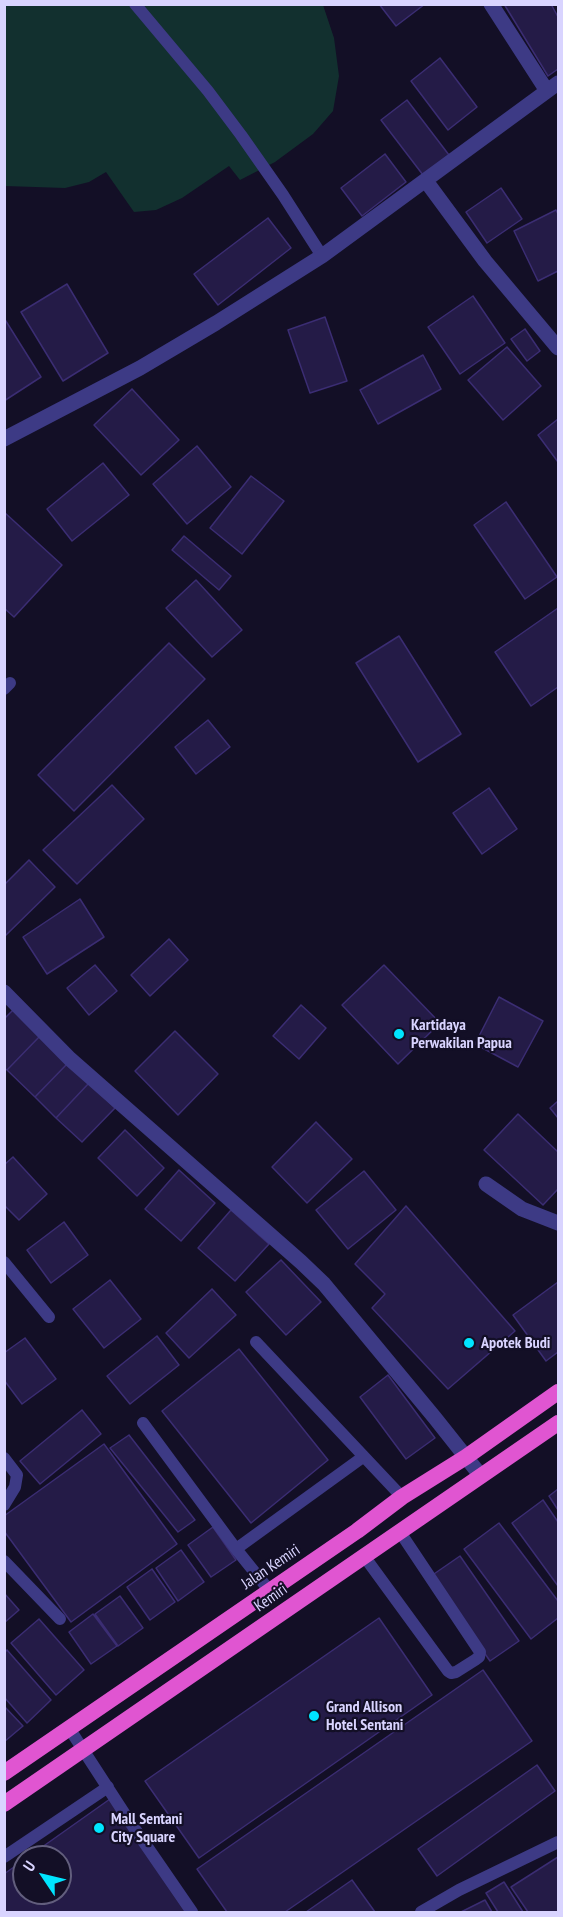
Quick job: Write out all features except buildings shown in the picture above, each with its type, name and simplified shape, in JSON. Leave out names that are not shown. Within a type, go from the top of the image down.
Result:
[{"type":"highway","name":"Jalan Kemiri","points":[[4,1773],[357,1531],[402,1497],[466,1457],[558,1392]]},
{"type":"highway","name":"Kemiri","points":[[4,1804],[558,1423]]},
{"type":"street","points":[[4,439],[140,368],[322,256],[553,87],[491,4]]},
{"type":"street","points":[[426,181],[485,261],[558,348]]},
{"type":"street","points":[[4,992],[70,1059],[324,1284],[481,1476]]},
{"type":"street","points":[[486,1184],[522,1209],[558,1223]]},
{"type":"lane","points":[[135,4],[208,91],[241,135],[322,256]]},
{"type":"lane","points":[[4,1262],[49,1317]]},
{"type":"lane","points":[[256,1342],[402,1497]]},
{"type":"lane","points":[[143,1423],[269,1590]]},
{"type":"lane","points":[[236,1549],[363,1457]]},
{"type":"lane","points":[[4,1458],[17,1475],[15,1488],[4,1505]]},
{"type":"lane","points":[[364,1556],[451,1674],[476,1660],[480,1652],[400,1532]]},
{"type":"lane","points":[[4,1561],[60,1620]]},
{"type":"lane","points":[[69,1728],[192,1912]]},
{"type":"lane","points":[[4,1857],[108,1787]]},
{"type":"lane","points":[[421,1912],[459,1890],[558,1842]]},
{"type":"green space","points":[[4,5],[323,5],[334,38],[339,76],[333,111],[313,134],[275,162],[240,180],[229,166],[182,198],[156,210],[134,212],[106,172],[89,182],[65,188],[5,186]]},
{"type":"place","name":"Kartidaya Perwakilan Papua","points":[[399,1034]]},
{"type":"place","name":"Apotek Budi","points":[[469,1343]]},
{"type":"place","name":"Grand Allison Hotel Sentani","points":[[314,1716]]},
{"type":"place","name":"Mall Sentani City Square","points":[[99,1828]]}]
